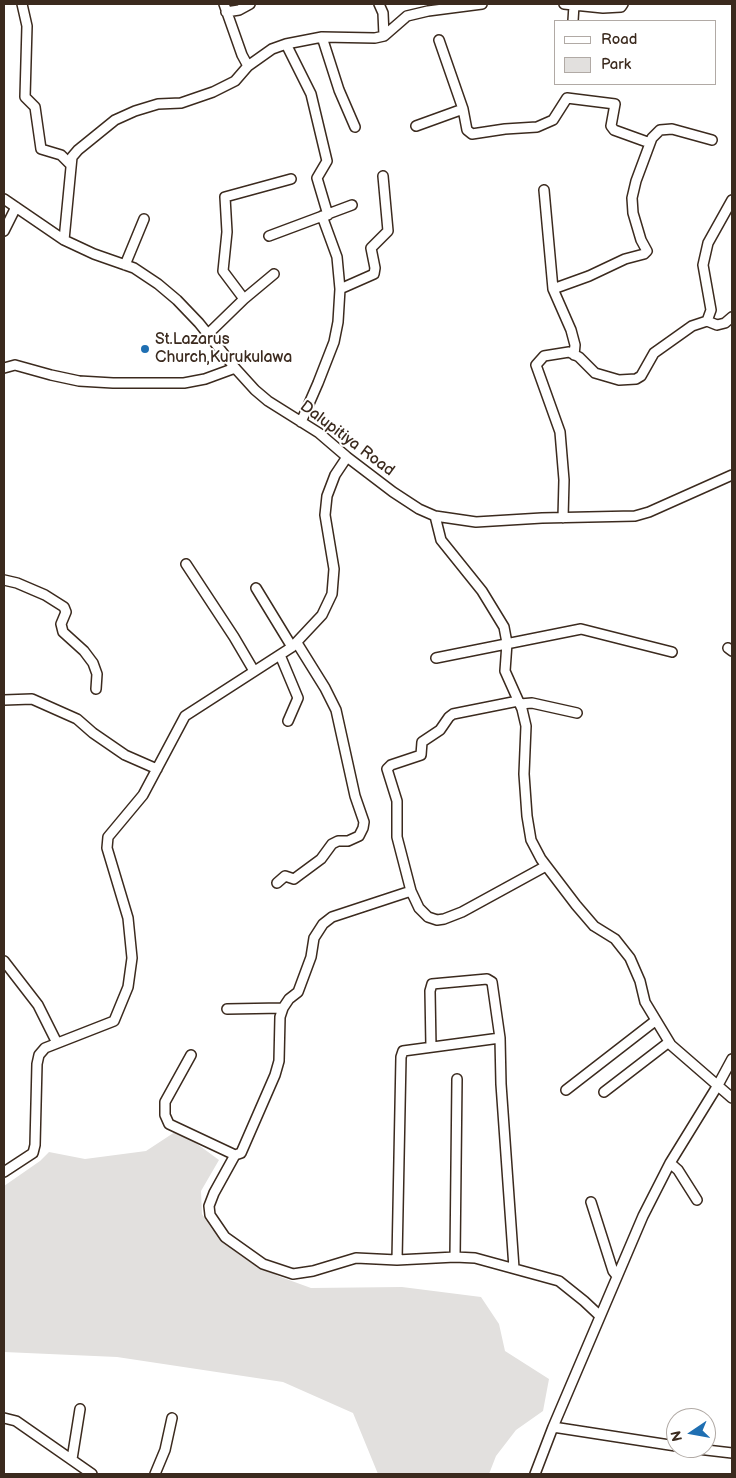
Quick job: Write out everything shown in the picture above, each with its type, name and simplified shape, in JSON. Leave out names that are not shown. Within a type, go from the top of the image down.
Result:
[{"type":"street","points":[[22,4],[27,26],[25,97],[35,107],[41,149],[61,155],[70,165]]},
{"type":"street","points":[[248,66],[242,55],[225,8],[239,10],[250,4]]},
{"type":"street","points":[[379,4],[382,13],[384,36]]},
{"type":"street","points":[[64,240],[72,157],[115,120],[158,104],[181,103],[213,92],[235,81],[248,66],[272,49],[286,44],[322,37],[375,38],[384,36],[407,16],[457,6],[482,4]]},
{"type":"street","points":[[564,4],[603,8],[621,7],[623,4]]},
{"type":"street","points":[[573,20],[574,5]]},
{"type":"street","points":[[322,37],[339,90],[355,127]]},
{"type":"street","points":[[439,40],[463,109],[467,130],[472,134],[505,129],[537,128],[552,120],[567,98],[614,104],[611,126],[614,130],[650,143]]},
{"type":"street","points":[[286,44],[311,94],[327,161],[317,178],[337,257],[340,290],[338,322],[334,342],[301,422]]},
{"type":"street","points":[[416,126],[463,109]]},
{"type":"street","points":[[554,289],[589,276],[625,259],[644,254],[647,251],[641,240],[633,212],[632,198],[636,181],[652,138],[660,130],[672,129],[712,140]]},
{"type":"street","points":[[340,290],[374,274],[375,268],[371,248],[388,231],[383,176]]},
{"type":"street","points":[[244,299],[223,271],[227,232],[224,197],[291,179]]},
{"type":"street","points":[[544,190],[554,289],[572,330],[575,345],[574,354]]},
{"type":"street","name":"Dalupitiya Road","points":[[4,199],[64,240],[94,254],[134,268],[165,289],[208,334],[255,390],[268,401],[319,434],[393,492],[419,509],[435,516],[476,522],[635,516],[649,512],[732,475]]},
{"type":"street","points":[[707,321],[711,310],[703,265],[708,243],[732,200]]},
{"type":"street","points":[[269,236],[352,205]]},
{"type":"street","points":[[4,231],[16,207]]},
{"type":"street","points":[[125,264],[144,220]]},
{"type":"street","points":[[208,334],[244,299],[274,274]]},
{"type":"street","points":[[562,518],[564,480],[560,432],[536,365],[544,356],[569,352],[579,356],[595,373],[619,380],[636,379],[641,376],[654,353],[692,326],[707,321],[717,325],[725,323],[732,317]]},
{"type":"street","points":[[4,368],[15,365],[78,381],[113,383],[184,383],[205,379],[235,368]]},
{"type":"street","points":[[4,1172],[32,1153],[35,1145],[37,1064],[39,1055],[44,1048],[114,1021],[128,986],[132,958],[128,918],[107,848],[108,837],[142,795],[185,716],[295,645],[322,615],[332,594],[334,569],[324,515],[335,475],[347,457]]},
{"type":"street","points":[[435,516],[441,540],[482,592],[504,626],[507,643],[505,672],[519,702],[526,726],[524,774],[531,840],[559,885],[594,926],[615,939],[630,958],[640,981],[645,1002],[668,1042],[732,1098]]},
{"type":"street","points":[[186,564],[254,671]]},
{"type":"street","points":[[4,580],[17,583],[45,595],[64,607],[66,612],[61,624],[63,632],[84,652],[92,664],[96,674],[96,689]]},
{"type":"street","points":[[256,588],[325,688],[336,710],[355,796],[364,822],[359,836],[348,841],[338,841],[332,844],[321,859],[294,879],[285,876],[277,883]]},
{"type":"street","points":[[436,658],[581,628],[672,652]]},
{"type":"street","points":[[280,655],[298,698],[288,721]]},
{"type":"street","points":[[4,700],[32,699],[77,719],[93,733],[126,755],[157,769]]},
{"type":"street","points":[[546,866],[462,912],[438,920],[428,917],[419,908],[411,892],[397,838],[398,801],[387,769],[391,765],[421,755],[422,742],[440,730],[453,714],[519,702],[577,713]]},
{"type":"street","points":[[191,1056],[165,1102],[165,1115],[169,1124],[235,1155],[242,1153],[275,1075],[279,1061],[280,1017],[283,1008],[289,999],[298,992],[311,957],[314,938],[323,924],[332,917],[411,892]]},
{"type":"street","points":[[4,961],[38,1005],[57,1043]]},
{"type":"street","points":[[431,1048],[430,991],[432,984],[487,979],[492,982],[500,1038],[501,1084],[514,1268]]},
{"type":"street","points":[[226,1010],[283,1008]]},
{"type":"street","points":[[566,1090],[655,1021]]},
{"type":"street","points":[[397,1260],[400,1057],[403,1051],[500,1038]]},
{"type":"street","points":[[604,1092],[668,1042]]},
{"type":"street","points":[[535,1474],[553,1427],[643,1216],[670,1163],[732,1059]]},
{"type":"street","points":[[455,1257],[457,1078]]},
{"type":"street","points":[[235,1155],[214,1193],[209,1206],[210,1215],[225,1237],[263,1264],[293,1274],[313,1271],[356,1258],[397,1260],[474,1258],[559,1281],[600,1316]]},
{"type":"street","points":[[670,1163],[678,1170],[697,1200]]},
{"type":"street","points":[[591,1202],[613,1271],[617,1276]]},
{"type":"street","points":[[72,1459],[80,1409]]},
{"type":"street","points":[[4,1418],[16,1421],[92,1474]]},
{"type":"street","points":[[155,1474],[165,1450],[172,1418]]},
{"type":"street","points":[[553,1427],[666,1444]]},
{"type":"street","points":[[716,1451],[732,1453]]},
{"type":"green space","points":[[178,1130],[219,1160],[201,1191],[202,1214],[212,1229],[241,1256],[278,1276],[311,1288],[402,1287],[481,1297],[499,1324],[505,1351],[549,1379],[543,1411],[516,1430],[496,1456],[489,1474],[378,1474],[353,1413],[283,1382],[117,1357],[4,1352],[4,1186],[40,1161],[49,1152],[85,1159],[146,1151]]},
{"type":"place","name":"St.Lazarus Church,Kurukulawa","points":[[145,349]]}]
